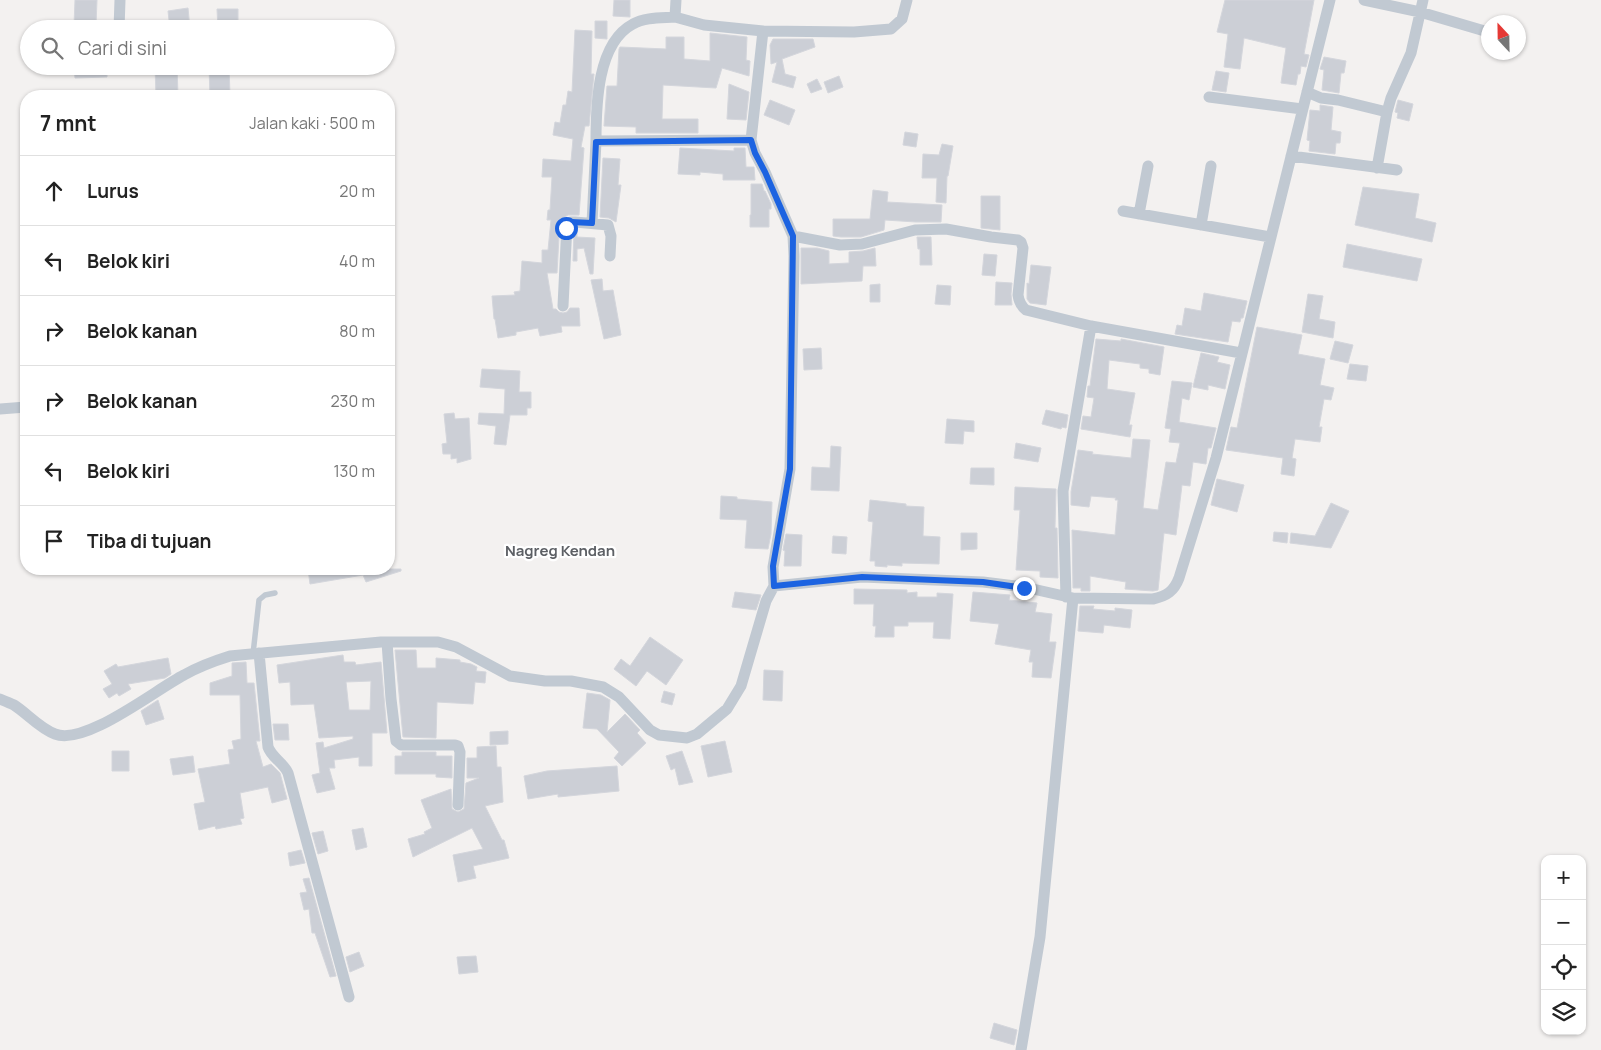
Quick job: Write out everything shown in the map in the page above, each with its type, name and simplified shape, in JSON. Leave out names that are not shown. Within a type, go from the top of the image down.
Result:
[{"type":"street","points":[[119,20],[120,0]]},
{"type":"street","points":[[676,0],[676,17]]},
{"type":"street","points":[[592,223],[600,81],[607,55],[621,32],[635,23],[651,19],[676,17],[704,25],[763,31],[854,32],[890,29],[902,19],[906,0]]},
{"type":"street","points":[[774,586],[862,577],[983,582],[1024,588],[1069,598],[1153,599],[1161,598],[1173,590],[1179,578],[1216,458],[1330,0]]},
{"type":"street","points":[[1364,0],[1420,12],[1481,30]]},
{"type":"street","points":[[1378,168],[1391,98],[1411,53],[1422,0]]},
{"type":"street","points":[[0,699],[13,705],[46,729],[55,734],[65,736],[87,731],[109,721],[177,679],[209,663],[230,656],[387,642],[438,642],[464,651],[510,676],[545,681],[571,681],[603,687],[619,696],[650,730],[659,735],[687,738],[696,734],[727,709],[741,686],[766,601],[774,586],[773,566],[790,469],[793,236],[755,153],[751,140],[763,31]]},
{"type":"street","points":[[1307,92],[1321,98],[1338,100],[1388,112]]},
{"type":"street","points":[[1209,97],[1302,110]]},
{"type":"street","points":[[596,142],[751,140]]},
{"type":"street","points":[[1291,156],[1397,170]]},
{"type":"street","points":[[1139,214],[1148,166]]},
{"type":"street","points":[[1202,225],[1211,166]]},
{"type":"street","points":[[1123,211],[1270,238]]},
{"type":"street","points":[[563,306],[567,224],[571,222],[606,224],[609,227],[611,236],[610,256]]},
{"type":"street","points":[[793,236],[840,245],[862,244],[914,230],[946,229],[1018,240],[1023,248],[1018,295],[1022,307],[1031,312],[1091,326],[1241,353]]},
{"type":"street","points":[[1021,1050],[1040,937],[1069,598],[1063,491],[1091,326]]},
{"type":"street","points":[[0,409],[20,407]]},
{"type":"street","points":[[387,642],[396,741],[401,745],[458,746],[460,752],[458,805]]},
{"type":"street","points":[[256,654],[268,747],[288,773],[349,996]]},
{"type":"lane","points":[[256,654],[259,600],[265,595],[275,593]]},
{"type":"building","points":[[75,0],[97,0],[96,20],[74,20]]},
{"type":"building","points":[[614,0],[630,0],[630,17],[613,16]]},
{"type":"building","points":[[1225,0],[1314,0],[1304,54],[1309,55],[1306,67],[1301,66],[1296,85],[1281,83],[1286,48],[1244,38],[1240,69],[1224,67],[1228,34],[1217,32]]},
{"type":"building","points":[[188,8],[189,20],[169,20],[168,11]]},
{"type":"building","points":[[217,9],[238,9],[238,20],[218,20]]},
{"type":"building","points":[[595,21],[607,21],[607,39],[595,38]]},
{"type":"building","points":[[575,30],[592,31],[591,74],[594,74],[589,126],[585,126],[581,147],[584,148],[579,215],[568,215],[560,220],[557,273],[547,273],[553,309],[563,313],[567,312],[570,308],[579,308],[580,326],[561,326],[562,332],[540,336],[538,328],[498,338],[492,296],[515,295],[514,292],[520,291],[522,261],[542,263],[542,250],[548,250],[551,220],[547,220],[548,210],[550,210],[552,177],[542,177],[543,159],[571,161],[573,139],[553,135],[555,122],[560,123],[568,91],[572,92]]},
{"type":"building","points":[[710,33],[747,37],[746,60],[750,61],[749,76],[722,68],[716,88],[663,85],[662,119],[698,119],[698,133],[636,133],[636,127],[604,126],[607,86],[617,86],[620,47],[666,49],[666,37],[684,37],[684,59],[710,61]]},
{"type":"building","points":[[773,39],[813,39],[815,47],[782,59],[785,74],[796,77],[793,88],[772,82],[777,62],[771,64],[770,45]]},
{"type":"building","points":[[1324,57],[1346,61],[1344,73],[1341,73],[1339,93],[1322,90],[1324,70],[1320,69]]},
{"type":"building","points":[[1216,71],[1229,73],[1226,92],[1212,90]]},
{"type":"building","points":[[75,75],[107,75],[107,77],[75,78]]},
{"type":"building","points":[[155,75],[177,75],[178,90],[156,90]]},
{"type":"building","points":[[209,75],[229,75],[230,90],[210,90]]},
{"type":"building","points":[[839,76],[843,87],[828,93],[824,82]]},
{"type":"building","points":[[817,79],[822,89],[811,93],[807,84]]},
{"type":"building","points":[[729,84],[749,92],[746,120],[727,119]]},
{"type":"building","points":[[770,100],[795,110],[789,125],[764,115]]},
{"type":"building","points":[[1398,100],[1413,104],[1409,121],[1397,118],[1398,113],[1395,112]]},
{"type":"building","points":[[1320,105],[1333,107],[1331,130],[1341,132],[1340,143],[1336,143],[1335,154],[1309,151],[1310,141],[1307,140],[1310,110],[1320,111]]},
{"type":"building","points":[[905,132],[918,134],[916,147],[903,145]]},
{"type":"building","points":[[942,144],[953,146],[947,176],[946,203],[936,202],[937,178],[922,178],[923,154],[939,155]]},
{"type":"building","points":[[680,148],[734,151],[734,148],[745,148],[746,167],[754,167],[755,180],[723,180],[723,174],[700,172],[700,175],[678,174]]},
{"type":"building","points":[[603,158],[620,159],[618,185],[621,185],[616,222],[609,218],[600,217]]},
{"type":"building","points":[[751,184],[762,184],[771,204],[771,209],[769,209],[769,227],[750,227]]},
{"type":"building","points":[[1363,187],[1419,194],[1415,218],[1436,223],[1432,242],[1355,225]]},
{"type":"building","points":[[873,190],[888,192],[887,202],[942,205],[941,222],[885,220],[884,230],[861,237],[833,236],[833,219],[870,219]]},
{"type":"building","points":[[981,196],[1000,196],[1000,230],[981,228]]},
{"type":"building","points":[[574,230],[577,230],[577,237],[595,238],[593,274],[590,274],[584,248],[577,249],[577,261],[573,261]]},
{"type":"building","points":[[917,237],[931,237],[932,265],[920,265],[920,249],[918,249]]},
{"type":"building","points":[[1347,244],[1422,259],[1417,281],[1343,267]]},
{"type":"building","points":[[801,248],[817,248],[829,251],[829,264],[849,263],[849,252],[875,248],[876,266],[863,266],[862,281],[801,284]]},
{"type":"building","points":[[984,254],[997,255],[995,276],[982,275]]},
{"type":"building","points":[[1031,265],[1051,267],[1046,305],[1030,303],[1027,299],[1027,283],[1029,284]]},
{"type":"building","points":[[602,279],[603,291],[613,290],[621,335],[604,339],[591,280]]},
{"type":"building","points":[[996,282],[1012,283],[1012,305],[995,305]]},
{"type":"building","points":[[880,284],[880,302],[870,302],[870,285]]},
{"type":"building","points":[[937,285],[951,286],[950,305],[935,304]]},
{"type":"building","points":[[1204,293],[1247,301],[1243,318],[1241,318],[1240,322],[1232,321],[1228,342],[1175,334],[1177,325],[1182,326],[1185,308],[1201,311]]},
{"type":"building","points":[[1308,294],[1323,296],[1319,319],[1335,322],[1333,338],[1302,332]]},
{"type":"building","points":[[1257,327],[1302,335],[1298,354],[1325,359],[1320,385],[1334,388],[1331,400],[1324,399],[1319,427],[1322,427],[1320,442],[1295,439],[1292,458],[1296,459],[1294,476],[1281,474],[1283,458],[1226,450],[1231,427],[1237,428]]},
{"type":"building","points":[[1096,339],[1121,341],[1121,339],[1164,347],[1160,375],[1149,373],[1149,369],[1140,368],[1140,364],[1109,360],[1107,389],[1135,393],[1129,425],[1132,425],[1130,437],[1081,429],[1083,416],[1091,417],[1094,398],[1087,397]]},
{"type":"building","points":[[1335,341],[1353,345],[1348,363],[1330,359]]},
{"type":"building","points":[[821,348],[822,369],[804,370],[803,349]]},
{"type":"building","points":[[1201,353],[1219,357],[1217,362],[1230,365],[1225,389],[1208,385],[1208,390],[1193,387]]},
{"type":"building","points":[[1350,364],[1368,366],[1366,381],[1347,379]]},
{"type":"building","points":[[482,369],[520,371],[519,392],[531,392],[531,408],[527,408],[527,415],[510,415],[506,445],[494,444],[496,426],[478,424],[479,413],[504,414],[505,389],[480,387]]},
{"type":"building","points":[[1172,381],[1192,383],[1189,400],[1182,398],[1179,422],[1216,428],[1211,448],[1208,448],[1206,464],[1193,462],[1190,486],[1182,485],[1176,535],[1164,533],[1158,590],[1125,589],[1126,582],[1090,576],[1090,591],[1081,591],[1081,588],[1073,588],[1072,530],[1115,535],[1118,500],[1115,500],[1116,498],[1091,496],[1089,507],[1071,505],[1071,492],[1078,450],[1093,452],[1092,454],[1131,458],[1133,439],[1150,440],[1143,508],[1158,510],[1166,462],[1176,463],[1180,443],[1169,442],[1171,429],[1165,428]]},
{"type":"building","points":[[1046,410],[1068,415],[1066,428],[1062,427],[1061,429],[1042,424]]},
{"type":"building","points":[[454,413],[455,419],[469,418],[471,459],[457,463],[457,458],[451,459],[451,454],[443,454],[442,444],[447,443],[444,414]]},
{"type":"building","points":[[947,419],[974,421],[974,432],[964,431],[963,444],[945,443]]},
{"type":"building","points":[[1016,443],[1041,448],[1038,462],[1014,458]]},
{"type":"building","points":[[831,446],[841,447],[839,491],[811,490],[812,467],[830,468]]},
{"type":"building","points":[[971,468],[994,468],[994,485],[970,484]]},
{"type":"building","points":[[1217,479],[1244,485],[1237,512],[1211,505]]},
{"type":"building","points":[[1015,487],[1056,489],[1055,528],[1057,528],[1058,578],[1040,577],[1040,571],[1016,570],[1020,510],[1014,510]]},
{"type":"building","points":[[721,496],[772,502],[771,534],[768,549],[745,548],[747,520],[720,519]]},
{"type":"building","points":[[870,500],[924,507],[923,536],[940,537],[939,564],[902,563],[902,566],[875,566],[875,561],[870,561],[873,522],[868,521]]},
{"type":"building","points":[[1331,503],[1349,511],[1331,548],[1290,543],[1291,533],[1315,536]]},
{"type":"building","points":[[1274,532],[1288,533],[1287,543],[1273,541]]},
{"type":"building","points":[[961,533],[977,533],[977,549],[961,550]]},
{"type":"building","points":[[786,534],[802,535],[801,566],[784,566],[785,551],[783,550]]},
{"type":"building","points":[[833,536],[847,537],[846,554],[832,553]]},
{"type":"building","points":[[395,569],[401,569],[401,571],[395,573]]},
{"type":"building","points":[[309,575],[363,575],[310,584]]},
{"type":"building","points":[[363,575],[388,575],[366,582]]},
{"type":"building","points":[[854,589],[907,590],[907,593],[917,592],[917,597],[937,597],[937,593],[953,594],[950,639],[933,638],[934,622],[908,622],[908,626],[894,626],[894,637],[875,637],[876,626],[873,626],[874,604],[854,604]]},
{"type":"building","points":[[735,592],[761,595],[756,610],[732,607]]},
{"type":"building","points":[[973,592],[1010,595],[1009,600],[1037,603],[1035,612],[1052,614],[1049,642],[1056,642],[1051,678],[1032,677],[1033,662],[1029,662],[1031,650],[995,644],[999,624],[970,621]]},
{"type":"building","points":[[1080,606],[1094,606],[1093,609],[1115,611],[1115,608],[1132,610],[1130,628],[1104,625],[1103,633],[1078,631]]},
{"type":"building","points":[[650,637],[683,660],[666,685],[647,671],[636,686],[614,669],[621,659],[630,666]]},
{"type":"building","points":[[395,650],[416,650],[417,668],[436,668],[436,658],[460,660],[460,662],[477,667],[476,671],[486,672],[485,683],[475,682],[473,704],[437,702],[436,738],[403,737]]},
{"type":"building","points":[[343,655],[344,662],[355,662],[356,665],[381,662],[387,733],[372,733],[372,766],[359,766],[359,757],[334,760],[335,768],[329,768],[335,789],[317,793],[312,775],[320,773],[316,743],[323,742],[324,748],[353,739],[353,736],[319,738],[314,704],[291,705],[290,682],[279,683],[277,665]],"holes":[[[371,681],[370,710],[349,710],[346,682]]]},
{"type":"building","points":[[168,658],[171,674],[165,678],[128,684],[131,689],[119,696],[117,693],[109,698],[103,689],[112,684],[104,671],[116,664],[118,667]]},
{"type":"building","points":[[246,662],[247,683],[254,683],[260,741],[256,741],[263,767],[271,764],[280,773],[287,799],[272,803],[268,787],[240,793],[244,818],[240,819],[242,824],[216,829],[215,826],[199,830],[194,804],[205,802],[198,769],[230,764],[228,750],[234,749],[232,741],[241,739],[240,695],[210,695],[210,683],[232,676],[232,663]]},
{"type":"building","points":[[764,670],[783,671],[782,701],[763,700]]},
{"type":"building","points":[[664,691],[675,694],[672,705],[661,702]]},
{"type":"building","points":[[587,693],[601,695],[610,700],[607,732],[625,714],[640,730],[637,733],[646,743],[622,766],[614,758],[619,752],[597,729],[583,728]]},
{"type":"building","points":[[158,700],[164,719],[146,725],[141,711]]},
{"type":"building","points":[[273,724],[288,724],[289,740],[275,740]]},
{"type":"building","points":[[508,731],[508,744],[490,745],[490,732]]},
{"type":"building","points":[[725,741],[732,772],[708,777],[701,746]]},
{"type":"building","points":[[496,746],[497,767],[501,767],[503,802],[485,806],[502,840],[504,840],[509,858],[473,866],[476,878],[458,882],[453,855],[483,849],[472,828],[413,857],[408,839],[425,834],[424,832],[432,828],[421,800],[451,789],[452,809],[458,812],[464,809],[466,783],[479,778],[467,778],[467,758],[477,758],[477,747]]},
{"type":"building","points":[[112,751],[129,751],[129,771],[112,771]]},
{"type":"building","points":[[682,751],[693,782],[679,785],[675,768],[671,770],[666,756]]},
{"type":"building","points":[[402,752],[436,752],[436,756],[452,756],[452,778],[436,777],[436,774],[395,774],[395,756],[402,756]]},
{"type":"building","points":[[193,756],[195,772],[173,775],[170,759]]},
{"type":"building","points":[[617,766],[619,791],[558,797],[558,794],[528,799],[524,776],[547,771]]},
{"type":"building","points":[[363,828],[367,847],[356,850],[352,830]]},
{"type":"building","points":[[323,831],[328,851],[318,854],[312,833]]},
{"type":"building","points":[[301,850],[305,863],[290,866],[288,853]]},
{"type":"building","points":[[309,878],[336,976],[330,977],[315,933],[312,933],[309,909],[304,910],[300,893],[307,892],[303,879]]},
{"type":"building","points":[[359,952],[364,966],[350,972],[346,957]]},
{"type":"building","points":[[476,956],[478,972],[459,974],[457,957]]},
{"type":"building","points":[[994,1023],[1017,1030],[1014,1045],[990,1038]]},
{"type":"district","name":"Nagreg Kendan","points":[[560,550]]},
{"type":"route","points":[[566,228],[567,224],[571,222],[592,223],[597,154],[596,142],[751,140],[755,153],[793,236],[790,469],[773,566],[774,586],[826,579],[862,577],[983,582],[1024,588]]}]
